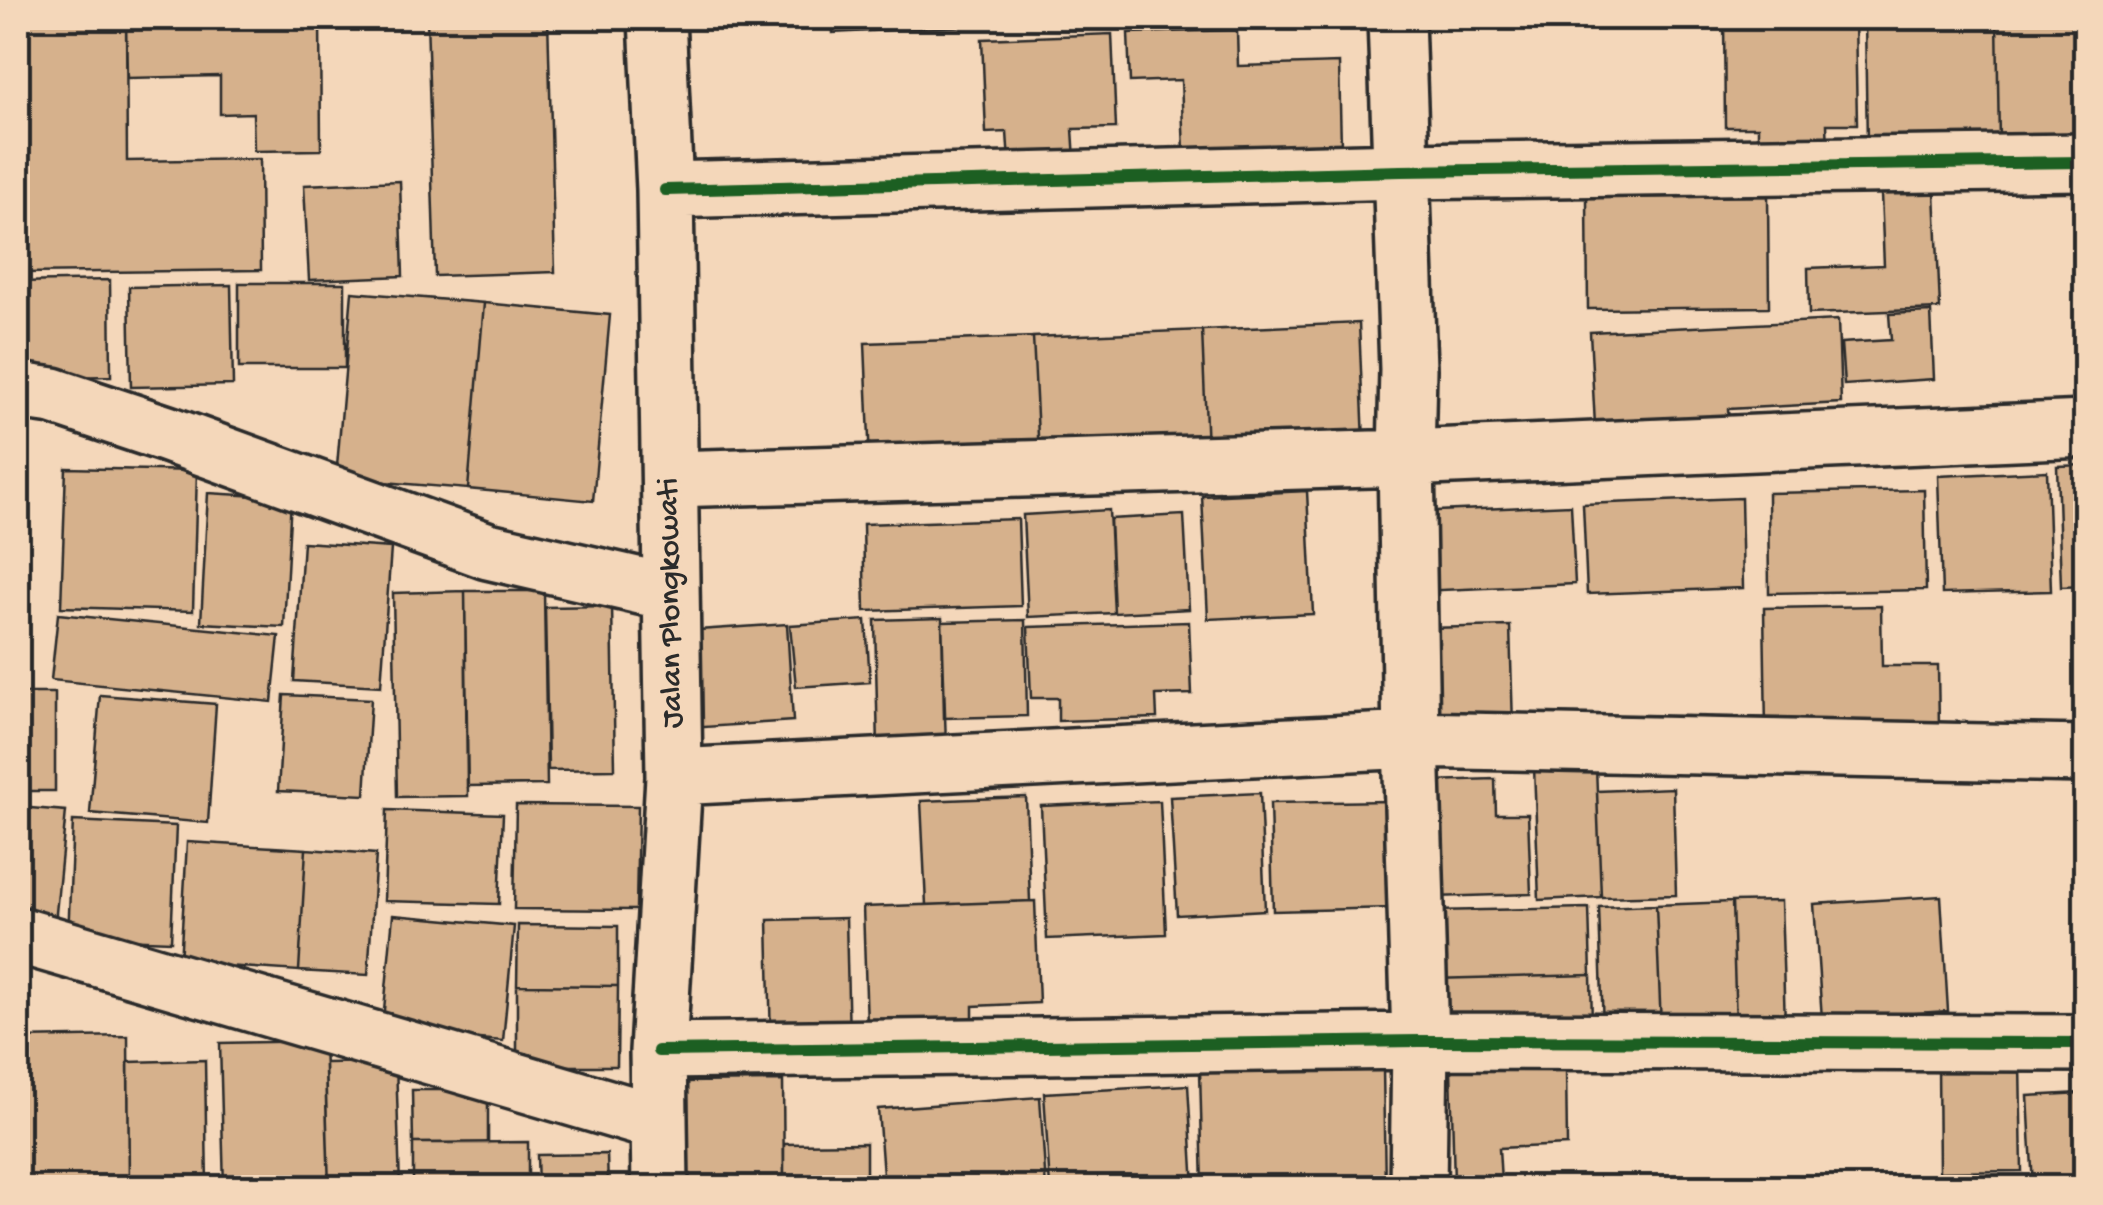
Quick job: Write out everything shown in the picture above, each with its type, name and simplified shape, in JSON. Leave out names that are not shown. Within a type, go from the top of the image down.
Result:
[{"type":"street","name":"Jalan Plongkowati","points":[[657,18],[665,190],[674,777],[658,1052],[660,1188]]},
{"type":"street","points":[[1396,18],[1408,369],[1411,740],[1420,1041],[1418,1188]]},
{"type":"street","points":[[665,190],[1402,172],[2086,162]]},
{"type":"street","points":[[18,391],[54,396],[167,434],[488,550],[672,593]]},
{"type":"street","points":[[670,479],[1406,458],[2086,429]]},
{"type":"street","points":[[674,777],[1411,740],[2086,754]]},
{"type":"street","points":[[18,936],[659,1122]]},
{"type":"street","points":[[658,1052],[1420,1041],[2086,1043]]},
{"type":"building","points":[[18,18],[126,18],[127,161],[260,159],[261,270],[21,273]]},
{"type":"building","points":[[126,18],[320,18],[321,150],[254,151],[253,113],[220,114],[220,76],[127,78]]},
{"type":"building","points":[[427,18],[548,18],[555,272],[435,276]]},
{"type":"building","points":[[832,18],[986,18],[987,25],[833,33]]},
{"type":"building","points":[[1097,18],[1177,18],[1177,22],[1097,26]]},
{"type":"building","points":[[1444,18],[1585,18],[1585,22],[1445,26]]},
{"type":"building","points":[[1585,18],[1665,18],[1665,20],[1585,22]]},
{"type":"building","points":[[1724,18],[1855,18],[1857,124],[1827,124],[1828,151],[1758,152],[1758,127],[1725,127]]},
{"type":"building","points":[[1997,18],[1999,142],[1867,145],[1865,19]]},
{"type":"building","points":[[1997,18],[2084,18],[2086,141],[1999,142]]},
{"type":"building","points":[[1237,30],[1238,66],[1339,63],[1341,146],[1184,151],[1181,80],[1130,82],[1128,33]]},
{"type":"building","points":[[1112,34],[1116,128],[1073,129],[1075,160],[1009,163],[1007,132],[986,133],[982,39]]},
{"type":"building","points":[[400,181],[403,276],[309,280],[304,185]]},
{"type":"building","points":[[1935,191],[1940,309],[1809,314],[1808,268],[1884,265],[1881,194]]},
{"type":"building","points":[[1768,196],[1769,307],[1588,309],[1587,198]]},
{"type":"building","points":[[110,280],[111,376],[18,378],[18,282]]},
{"type":"building","points":[[239,283],[345,283],[345,368],[239,368]]},
{"type":"building","points":[[231,285],[233,385],[131,387],[129,287]]},
{"type":"building","points":[[352,292],[484,303],[468,489],[336,478]]},
{"type":"building","points":[[484,303],[610,315],[593,501],[468,489]]},
{"type":"building","points":[[1931,312],[1934,379],[1844,385],[1841,343],[1891,340],[1889,314]]},
{"type":"building","points":[[1838,320],[1841,403],[1728,409],[1730,438],[1596,444],[1590,332]]},
{"type":"building","points":[[1359,323],[1364,442],[1207,450],[1202,330]]},
{"type":"building","points":[[1202,330],[1207,450],[1039,456],[1033,337]]},
{"type":"building","points":[[1033,337],[1039,456],[870,463],[865,343]]},
{"type":"building","points":[[2086,465],[2086,586],[2061,587],[2057,466]]},
{"type":"building","points":[[66,468],[197,471],[193,611],[61,607]]},
{"type":"building","points":[[2047,471],[2051,591],[1942,594],[1938,476]]},
{"type":"building","points":[[1924,490],[1926,590],[1769,593],[1768,493]]},
{"type":"building","points":[[1307,491],[1313,614],[1208,619],[1202,496]]},
{"type":"building","points":[[208,493],[291,498],[284,627],[201,623]]},
{"type":"building","points":[[1741,498],[1743,588],[1587,594],[1583,504]]},
{"type":"building","points":[[1571,505],[1575,584],[1419,591],[1415,512]]},
{"type":"building","points":[[1109,510],[1114,613],[1028,617],[1023,515]]},
{"type":"building","points":[[1184,515],[1189,609],[1114,613],[1110,519]]},
{"type":"building","points":[[1018,519],[1021,606],[865,611],[863,524]]},
{"type":"building","points":[[303,542],[391,548],[381,686],[294,681]]},
{"type":"building","points":[[465,591],[544,591],[547,785],[467,786]]},
{"type":"building","points":[[465,591],[468,796],[397,797],[393,593]]},
{"type":"building","points":[[612,606],[615,769],[548,770],[545,607]]},
{"type":"building","points":[[1881,606],[1882,666],[1938,666],[1939,728],[1766,731],[1764,608]]},
{"type":"building","points":[[58,614],[279,636],[272,702],[51,680]]},
{"type":"building","points":[[942,618],[946,746],[878,748],[875,620]]},
{"type":"building","points":[[866,620],[870,682],[796,687],[790,625]]},
{"type":"building","points":[[1025,620],[1027,716],[944,718],[942,622]]},
{"type":"building","points":[[1189,622],[1192,694],[1156,695],[1157,718],[1058,721],[1058,698],[1031,698],[1028,627]]},
{"type":"building","points":[[787,624],[793,721],[690,728],[684,631]]},
{"type":"building","points":[[1510,626],[1513,726],[1429,728],[1426,628]]},
{"type":"building","points":[[18,693],[55,693],[55,791],[18,791]]},
{"type":"building","points":[[100,695],[216,704],[208,823],[90,813]]},
{"type":"building","points":[[284,695],[371,699],[365,795],[278,791]]},
{"type":"building","points":[[1596,766],[1601,897],[1539,900],[1534,767]]},
{"type":"building","points":[[1495,779],[1496,814],[1528,814],[1531,894],[1434,897],[1430,781]]},
{"type":"building","points":[[1673,788],[1676,895],[1601,897],[1597,791]]},
{"type":"building","points":[[1260,793],[1265,910],[1177,915],[1170,797]]},
{"type":"building","points":[[1026,797],[1030,901],[926,905],[921,801]]},
{"type":"building","points":[[1160,801],[1166,934],[1047,939],[1041,806]]},
{"type":"building","points":[[1388,801],[1392,908],[1273,911],[1270,803]]},
{"type":"building","points":[[516,805],[638,806],[636,910],[514,909]]},
{"type":"building","points":[[18,807],[66,811],[55,923],[18,919]]},
{"type":"building","points":[[387,810],[503,814],[499,904],[384,901]]},
{"type":"building","points":[[73,821],[176,826],[171,941],[68,937]]},
{"type":"building","points":[[187,842],[306,849],[299,971],[180,963]]},
{"type":"building","points":[[306,849],[376,854],[368,975],[299,971]]},
{"type":"building","points":[[1941,896],[1948,1011],[1822,1019],[1814,904]]},
{"type":"building","points":[[1035,901],[1039,1003],[973,1006],[973,1020],[867,1025],[863,907]]},
{"type":"building","points":[[1781,901],[1785,1024],[1736,1025],[1732,902]]},
{"type":"building","points":[[1732,902],[1736,1025],[1661,1028],[1656,905]]},
{"type":"building","points":[[1656,905],[1661,1028],[1603,1030],[1599,907]]},
{"type":"building","points":[[1589,908],[1591,975],[1432,979],[1431,911]]},
{"type":"building","points":[[2081,910],[2086,910],[2086,1026]]},
{"type":"building","points":[[393,915],[514,926],[503,1041],[382,1031]]},
{"type":"building","points":[[846,918],[849,1040],[771,1042],[768,920]]},
{"type":"building","points":[[518,925],[618,926],[618,986],[517,985]]},
{"type":"building","points":[[1591,975],[1592,1026],[1434,1030],[1432,979]]},
{"type":"building","points":[[517,985],[618,986],[617,1066],[517,1066]]},
{"type":"building","points":[[128,1036],[129,1188],[18,1188],[18,1038]]},
{"type":"building","points":[[324,1041],[329,1188],[224,1188],[220,1043]]},
{"type":"building","points":[[2079,1059],[2086,1059],[2086,1185],[2033,1187],[2028,1096],[2081,1093]]},
{"type":"building","points":[[205,1060],[207,1188],[129,1188],[128,1062]]},
{"type":"building","points":[[396,1062],[400,1188],[329,1188],[325,1063]]},
{"type":"building","points":[[2020,1063],[2022,1171],[1939,1172],[1938,1065]]},
{"type":"building","points":[[1566,1065],[1567,1145],[1499,1148],[1501,1181],[1454,1184],[1451,1069]]},
{"type":"building","points":[[1383,1068],[1385,1188],[1203,1188],[1200,1070]]},
{"type":"building","points":[[783,1081],[784,1188],[682,1188],[681,1082]]},
{"type":"building","points":[[1188,1085],[1194,1188],[1050,1188],[1044,1093]]},
{"type":"building","points":[[412,1090],[488,1090],[488,1143],[413,1143]]},
{"type":"building","points":[[1040,1097],[1046,1188],[884,1188],[878,1109]]},
{"type":"building","points":[[528,1142],[528,1188],[413,1188],[413,1143]]},
{"type":"building","points":[[866,1143],[866,1188],[784,1188],[784,1144]]},
{"type":"building","points":[[607,1154],[608,1188],[538,1188],[537,1155]]},
{"type":"cycle path","points":[[665,190],[1401,171],[2086,162]]},
{"type":"cycle path","points":[[658,1051],[1420,1041],[2086,1043]]}]
